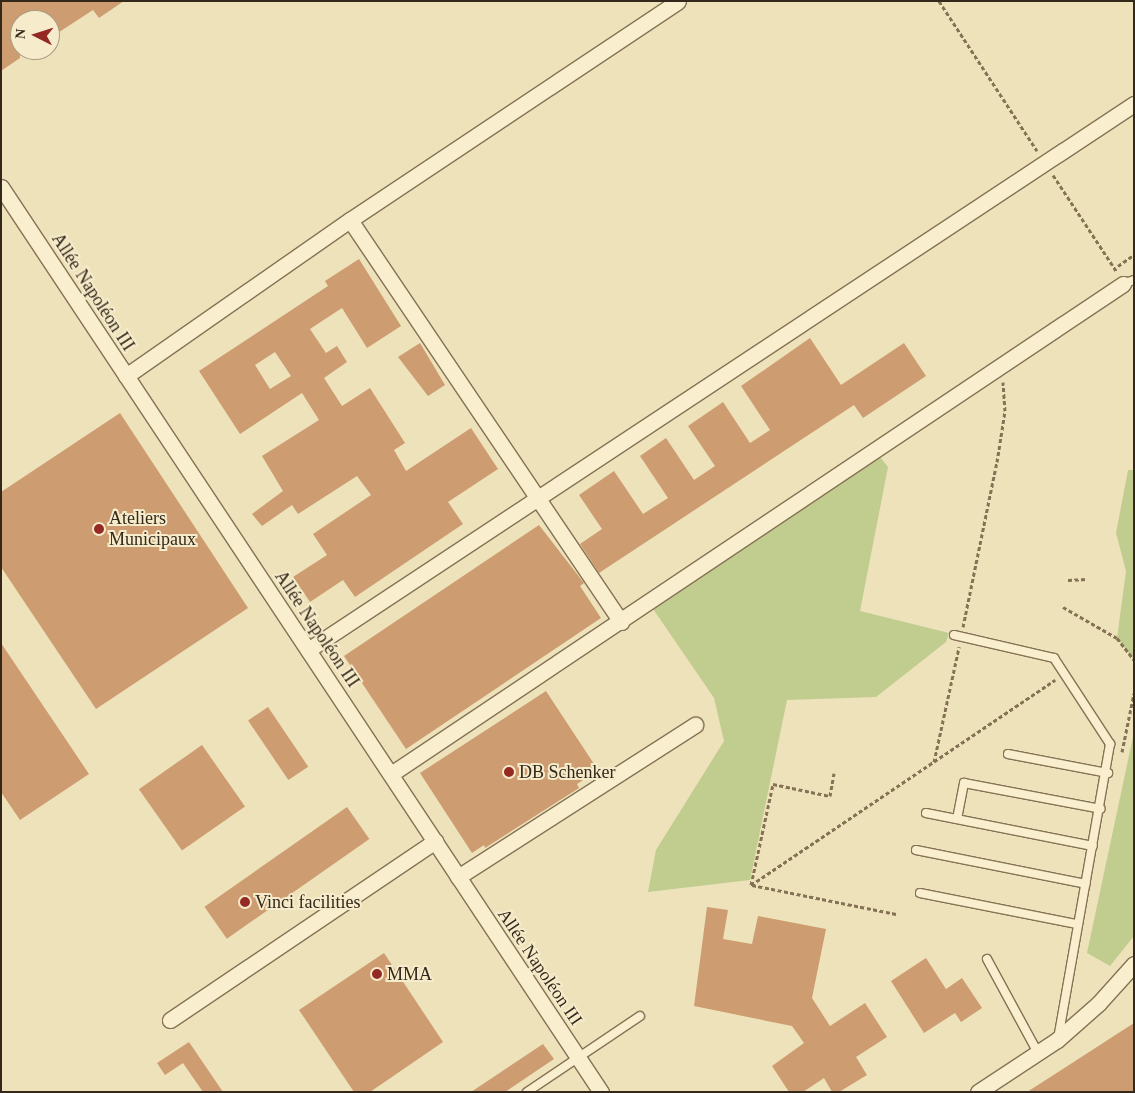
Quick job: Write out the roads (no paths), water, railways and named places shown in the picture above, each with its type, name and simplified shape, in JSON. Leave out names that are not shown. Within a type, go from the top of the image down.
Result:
[{"type":"street","points":[[126,376],[350,220],[678,1]]},
{"type":"street","points":[[308,650],[539,500],[1134,104]]},
{"type":"street","name":"Allée Napoléon III","points":[[1,187],[601,1092]]},
{"type":"street","points":[[350,220],[621,622]]},
{"type":"street","points":[[391,774],[1128,282]]},
{"type":"street","points":[[458,877],[695,725]]},
{"type":"street","points":[[170,1020],[435,841]]},
{"type":"street","points":[[978,1092],[1057,1040],[1098,1004],[1134,964]]},
{"type":"lane","points":[[958,636],[1054,658],[1066,673],[1110,744],[1108,773],[1077,924],[1057,1040]]},
{"type":"lane","points":[[1008,754],[1108,773]]},
{"type":"lane","points":[[957,819],[964,783],[1101,809]]},
{"type":"lane","points":[[926,813],[1093,846]]},
{"type":"lane","points":[[916,850],[1086,884]]},
{"type":"lane","points":[[920,893],[1077,924]]},
{"type":"lane","points":[[987,959],[1038,1053]]},
{"type":"lane","points":[[527,1092],[640,1016]]},
{"type":"place","name":"Ateliers Municipaux","points":[[99,529]]},
{"type":"place","name":"DB Schenker","points":[[509,772]]},
{"type":"place","name":"Vinci facilities","points":[[245,902]]},
{"type":"place","name":"MMA","points":[[377,974]]}]
